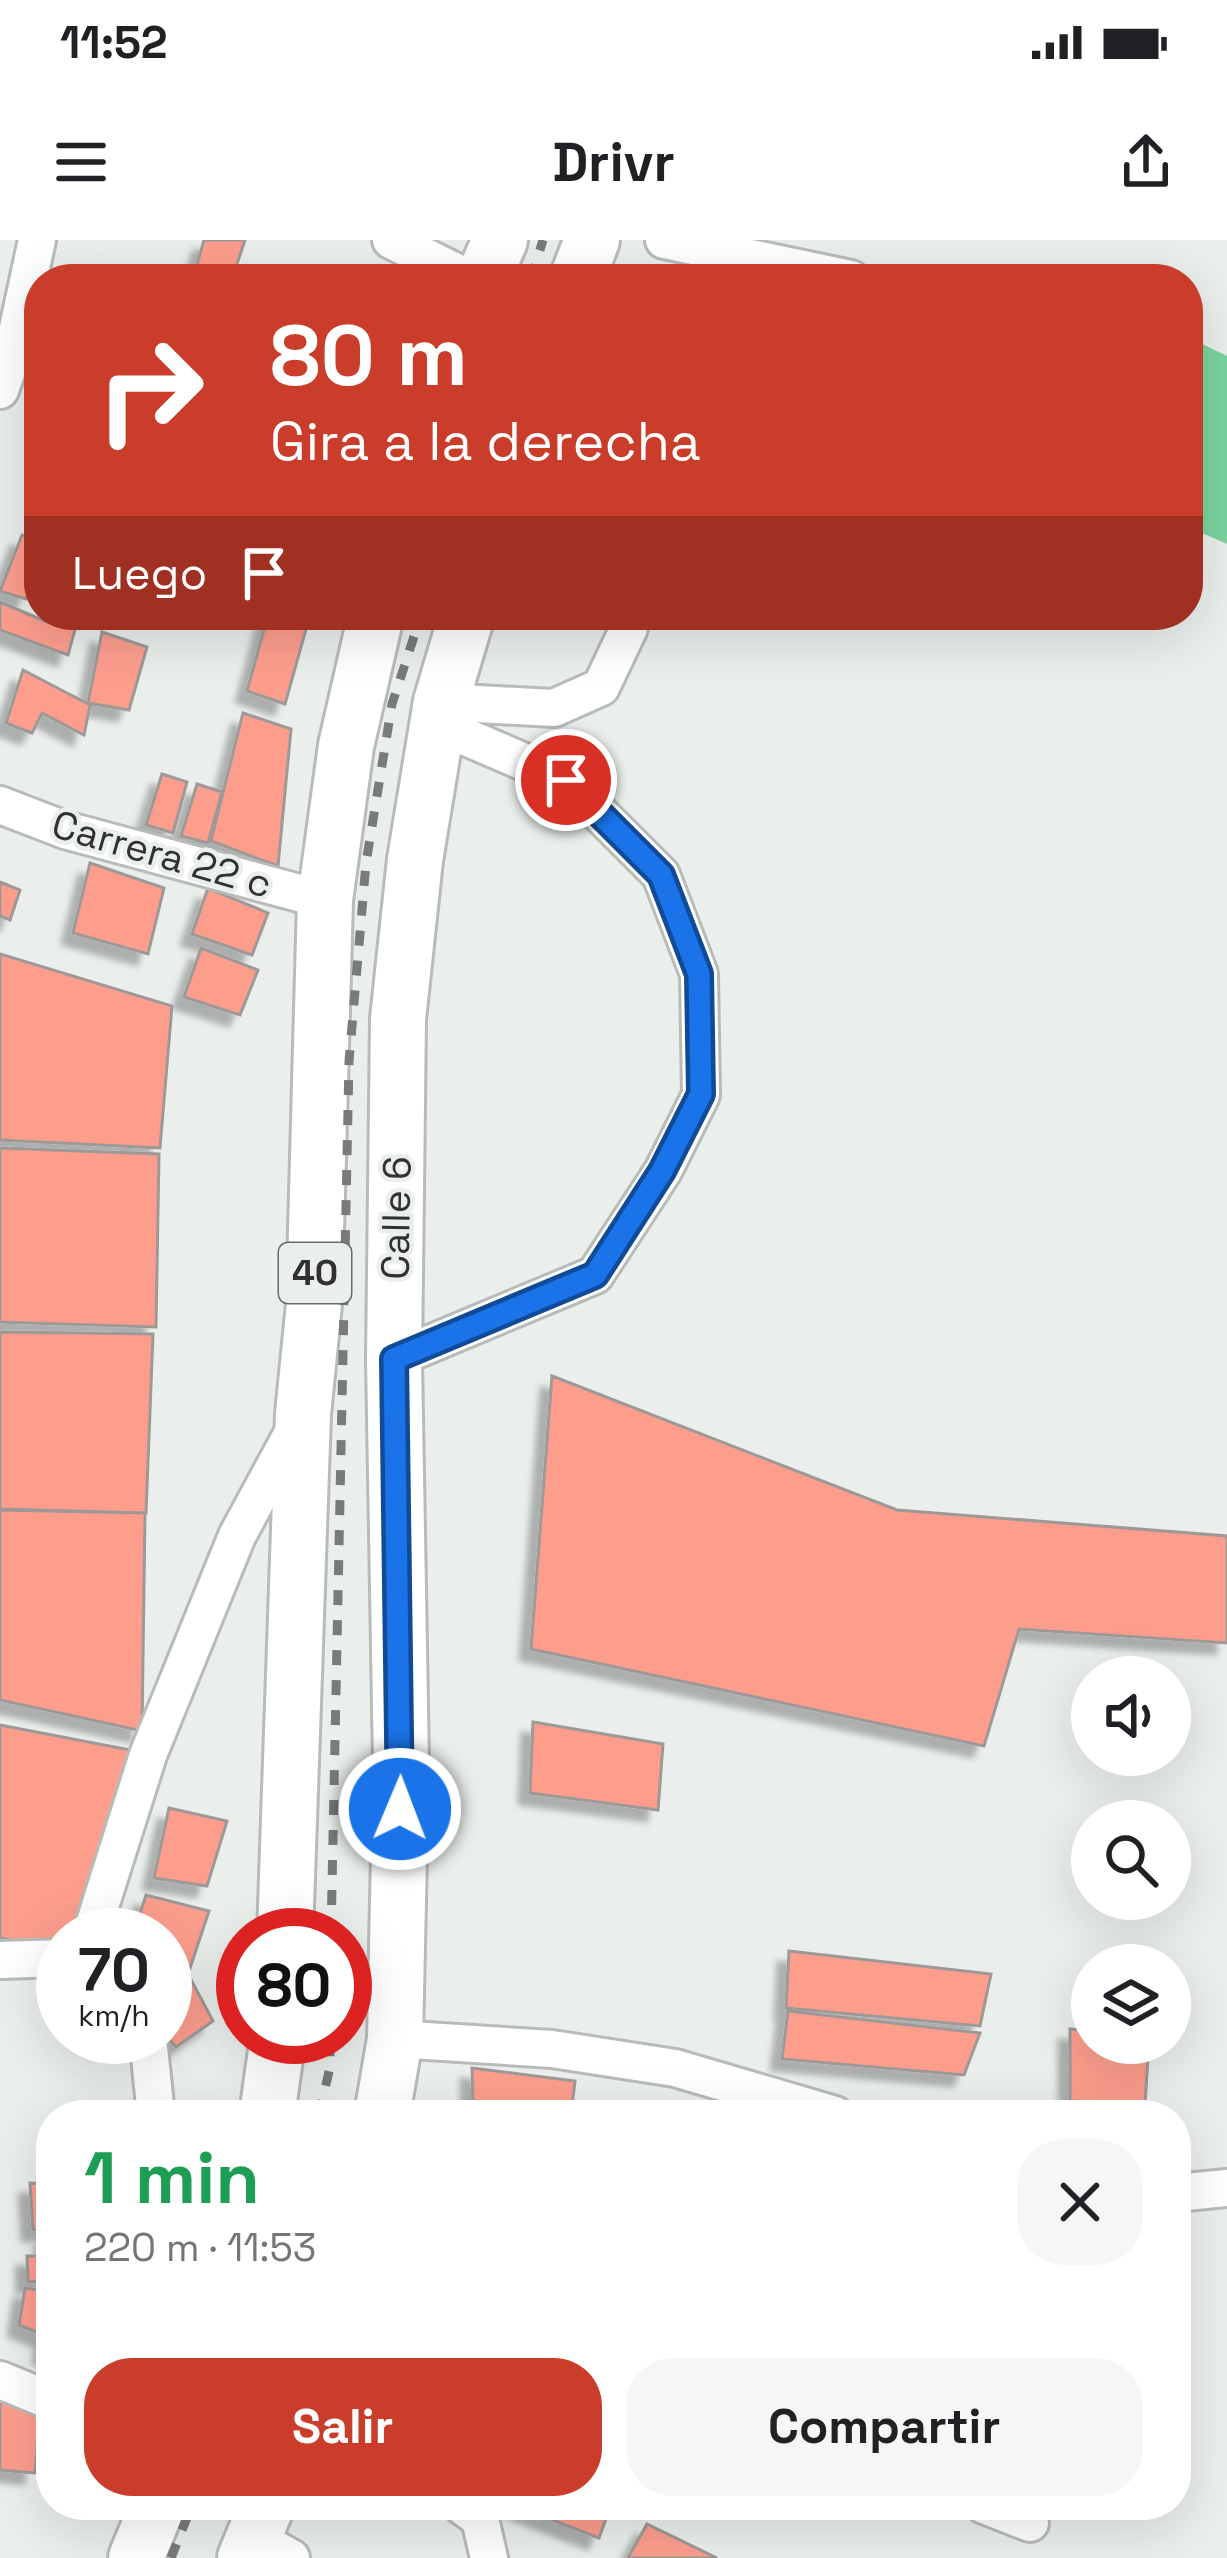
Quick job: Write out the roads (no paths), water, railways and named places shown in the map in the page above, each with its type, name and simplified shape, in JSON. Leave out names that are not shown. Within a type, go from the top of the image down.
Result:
[{"type":"highway","points":[[474,264],[500,240]]},
{"type":"highway","name":"Calle 6","points":[[286,1908],[303,1414],[314,1304],[326,900],[346,746],[373,630]]},
{"type":"highway","name":"Calle 6","points":[[385,2100],[395,2039],[400,1763],[394,1359],[398,1019],[415,860],[439,713],[463,630]]},
{"type":"highway","points":[[269,2100],[274,2064]]},
{"type":"highway","points":[[136,2558],[152,2520]]},
{"type":"street","points":[[392,240],[459,264]]},
{"type":"street","points":[[664,240],[778,264]]},
{"type":"street","points":[[4,366],[24,290]]},
{"type":"street","points":[[439,713],[554,708],[601,687],[628,630]]},
{"type":"street","points":[[394,1359],[595,1275],[662,1171],[701,1094],[699,974],[661,875],[566,780],[439,713]]},
{"type":"street","name":"Carrera 22 c","points":[[0,805],[64,830],[326,900]]},
{"type":"street","points":[[100,1908],[148,1755],[237,1536],[303,1414]]},
{"type":"street","points":[[0,1960],[36,1959]]},
{"type":"street","points":[[395,2039],[552,2049],[675,2068],[785,2100]]},
{"type":"street","points":[[151,2064],[154,2100]]},
{"type":"street","points":[[1191,2192],[1227,2188]]},
{"type":"street","points":[[0,2380],[36,2395]]},
{"type":"street","points":[[480,2520],[489,2558]]},
{"type":"street","points":[[1022,2520],[1030,2523]]},
{"type":"railway","points":[[536,264],[543,240]]},
{"type":"railway","points":[[332,1908],[349,1061],[366,863],[392,704],[416,630]]},
{"type":"railway","points":[[322,2100],[330,2064]]},
{"type":"railway","points":[[171,2558],[186,2520]]}]
